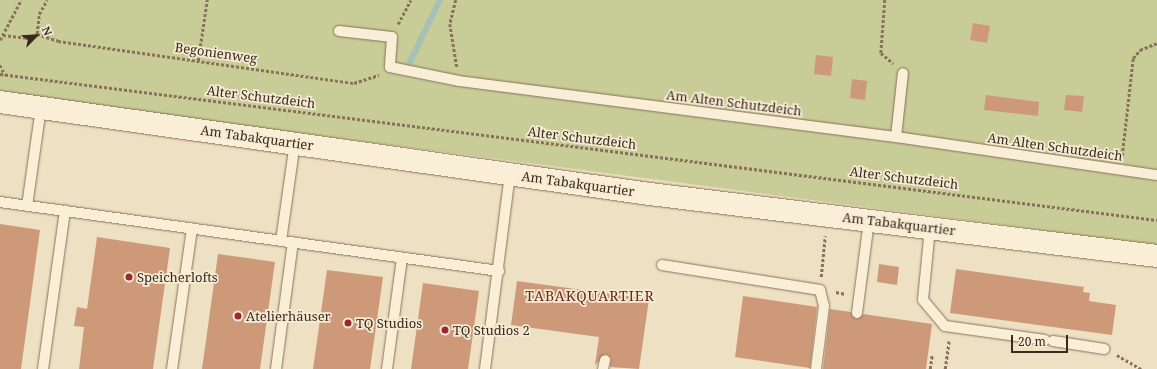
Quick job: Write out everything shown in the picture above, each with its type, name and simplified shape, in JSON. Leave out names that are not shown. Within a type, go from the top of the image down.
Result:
[{"type":"street","name":"Am Tabakquartier","points":[[0,102],[510,174],[827,216],[1157,256]]},
{"type":"lane","points":[[339,31],[392,37],[390,67]]},
{"type":"lane","name":"Am Alten Schutzdeich","points":[[390,67],[459,81],[896,137],[1157,175]]},
{"type":"lane","points":[[896,137],[903,73]]},
{"type":"lane","points":[[27,206],[41,108]]},
{"type":"lane","points":[[281,241],[295,143]]},
{"type":"lane","points":[[485,369],[499,271],[510,174]]},
{"type":"lane","points":[[0,202],[499,271]]},
{"type":"lane","points":[[43,369],[65,211]]},
{"type":"lane","points":[[857,313],[869,221]]},
{"type":"lane","points":[[172,369],[192,228]]},
{"type":"lane","points":[[930,228],[923,300],[945,326],[1104,348]]},
{"type":"lane","points":[[276,369],[293,242]]},
{"type":"lane","points":[[387,369],[402,258]]},
{"type":"lane","points":[[662,265],[820,290],[824,306],[816,369]]},
{"type":"path","points":[[0,40],[21,0]]},
{"type":"path","points":[[3,34],[26,38],[37,34],[39,14],[47,0]]},
{"type":"path","points":[[198,61],[207,0]]},
{"type":"path","points":[[392,37],[411,0]]},
{"type":"path","points":[[456,0],[450,24],[459,81]]},
{"type":"path","points":[[885,0],[881,53],[903,73]]},
{"type":"path","name":"Begonienweg","points":[[37,34],[58,41],[354,83],[377,76],[390,67]]},
{"type":"path","points":[[1121,170],[1133,58],[1140,50],[1157,42]]},
{"type":"path","points":[[0,65],[5,75]]},
{"type":"path","name":"Alter Schutzdeich","points":[[0,74],[1157,220]]},
{"type":"path","points":[[827,216],[820,290],[860,296]]},
{"type":"path","points":[[945,369],[950,327]]},
{"type":"path","points":[[1104,348],[1142,369]]},
{"type":"path","points":[[930,369],[932,355]]},
{"type":"green space","points":[[0,0],[1157,0],[1157,245],[0,94]]},
{"type":"building","points":[[973,23],[990,26],[987,43],[970,40]]},
{"type":"building","points":[[816,55],[833,57],[831,76],[814,74]]},
{"type":"building","points":[[852,79],[867,81],[865,100],[850,98]]},
{"type":"building","points":[[986,95],[1039,102],[1038,116],[984,110]]},
{"type":"building","points":[[1066,95],[1084,96],[1082,112],[1064,110]]},
{"type":"building","points":[[0,224],[40,230],[21,369],[0,369]]},
{"type":"building","name":"Speicherlofts","points":[[97,237],[170,248],[153,369],[79,369],[84,327],[74,326],[77,307],[87,309]]},
{"type":"building","name":"Atelierhäuser","points":[[218,254],[275,262],[260,369],[202,369]]},
{"type":"building","points":[[879,264],[899,267],[897,285],[877,282]]},
{"type":"building","points":[[956,269],[1084,287],[1083,292],[1090,293],[1089,301],[1116,305],[1112,335],[950,313]]},
{"type":"building","name":"TQ Studios","points":[[327,270],[383,277],[370,369],[313,369]]},
{"type":"building","points":[[517,281],[649,299],[639,369],[610,367],[611,358],[606,354],[595,365],[599,337],[511,325]]},
{"type":"building","name":"TQ Studios 2","points":[[423,283],[479,291],[468,369],[411,369]]},
{"type":"building","points":[[743,296],[817,307],[810,368],[735,357]]},
{"type":"building","points":[[830,309],[851,312],[856,319],[863,314],[932,324],[926,369],[823,369]]},
{"type":"waterway","points":[[410,62],[440,0]]},
{"type":"place","name":"Speicherlofts","points":[[129,277]]},
{"type":"place","name":"Atelierhäuser","points":[[238,316]]},
{"type":"place","name":"TQ Studios","points":[[348,323]]},
{"type":"place","name":"TQ Studios 2","points":[[445,330]]},
{"type":"district","name":"TABAKQUARTIER","points":[[590,296]]}]
